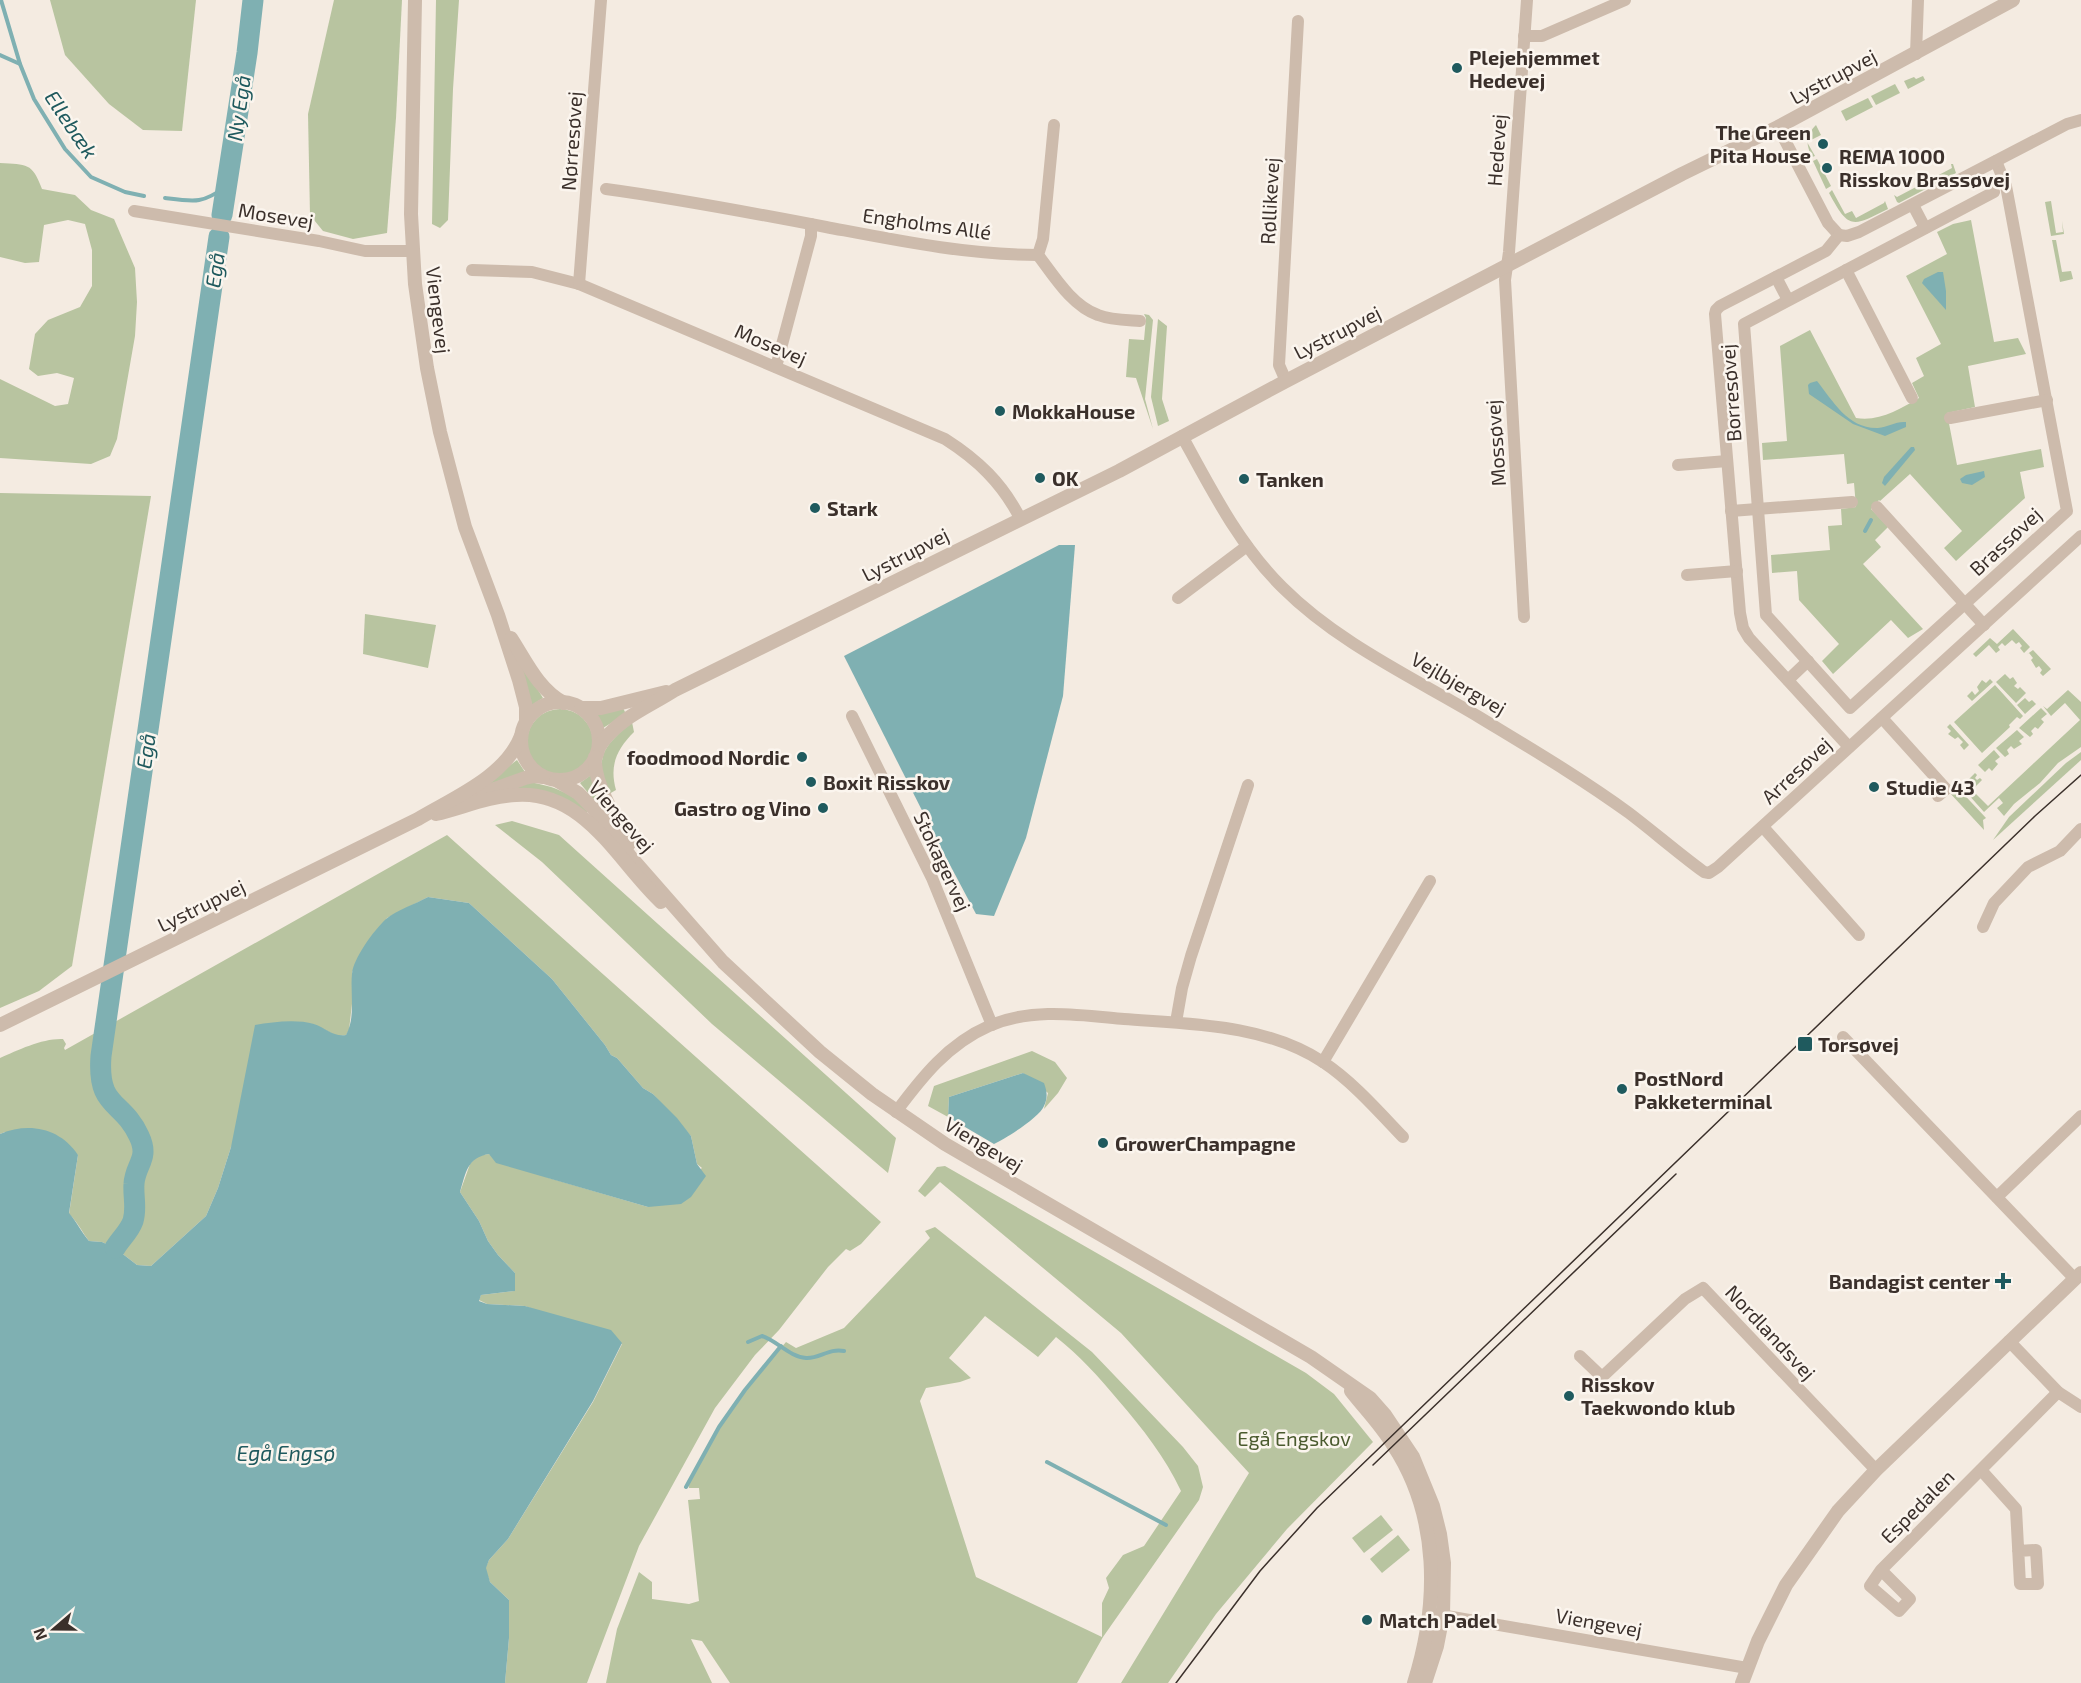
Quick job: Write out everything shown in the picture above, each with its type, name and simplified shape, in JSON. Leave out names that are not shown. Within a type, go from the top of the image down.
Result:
[{"type":"street","name":"Viengevej","points":[[415,0],[411,178],[413,251],[415,284],[427,368],[440,432],[465,527],[498,615],[523,693],[527,712],[526,721]]},
{"type":"street","name":"Nørresøvej","points":[[579,284],[601,0]]},
{"type":"street","name":"Hedevej","points":[[1506,266],[1509,252],[1527,0]]},
{"type":"street","points":[[1524,36],[1536,37],[1548,34],[1625,0]]},
{"type":"street","points":[[1916,54],[1918,0]]},
{"type":"street","name":"Lystrupvej","points":[[597,752],[604,738],[619,725],[675,690],[1119,471],[1682,174],[1778,127],[2013,0]]},
{"type":"street","name":"Røllikevej","points":[[1286,381],[1279,365],[1298,21]]},
{"type":"street","points":[[1778,127],[1828,223],[1839,235],[1847,236],[1857,233],[2070,123],[2081,120]]},
{"type":"street","points":[[1054,125],[1043,239],[1038,255],[1072,298],[1084,308],[1098,316],[1140,321]]},
{"type":"street","name":"Brassøvej","points":[[1965,604],[2067,511],[2006,186],[1996,161]]},
{"type":"street","name":"Engholms Allé","points":[[606,189],[684,200],[945,247],[1038,255]]},
{"type":"street","points":[[1912,398],[1846,270],[1994,192]]},
{"type":"street","points":[[1913,204],[1925,228]]},
{"type":"street","name":"Mosevej","points":[[134,211],[319,241],[365,251],[413,251]]},
{"type":"street","points":[[776,367],[811,236],[811,224]]},
{"type":"street","name":"Borresøvej","points":[[1839,235],[1826,251],[1720,306],[1716,312],[1740,614],[1744,630],[1849,747]]},
{"type":"street","name":"Mossøvej","points":[[1506,266],[1507,328],[1524,617]]},
{"type":"street","name":"Mosevej","points":[[472,270],[532,272],[579,284],[945,439],[968,453],[982,466],[998,483],[1020,518]]},
{"type":"street","name":"Borresøvej","points":[[1846,270],[1744,324],[1766,615],[1850,708],[1965,604]]},
{"type":"street","points":[[1776,277],[1788,300]]},
{"type":"street","points":[[1950,418],[2047,400]]},
{"type":"street","name":"Vejlbjergvej","points":[[1182,436],[1213,495],[1247,546],[1281,586],[1335,632],[1576,777],[1629,814],[1704,872],[1709,873],[1718,867],[1763,827]]},
{"type":"street","name":"Borresøvej","points":[[1678,465],[1727,460]]},
{"type":"street","points":[[1731,511],[1852,502]]},
{"type":"street","points":[[1876,507],[1984,625]]},
{"type":"street","name":"Arresøvej","points":[[1859,935],[1763,827],[2081,536]]},
{"type":"street","points":[[1178,598],[1247,546]]},
{"type":"street","points":[[1687,575],[1737,571]]},
{"type":"street","name":"Viengevej","points":[[498,615],[541,684],[549,693],[564,703]]},
{"type":"street","points":[[1788,680],[1808,661]]},
{"type":"street","name":"Lystrupvej","points":[[581,708],[591,710],[675,690]]},
{"type":"street","points":[[564,703],[581,708],[595,724],[599,736],[597,752],[587,769],[578,776],[564,780],[550,779],[534,771],[526,762],[521,748],[521,736],[526,721],[535,711],[545,705],[564,703]]},
{"type":"street","name":"Stokagervej","points":[[852,716],[932,878],[992,1025]]},
{"type":"street","points":[[1882,718],[1946,789],[1938,796]]},
{"type":"street","name":"Lystrupvej","points":[[0,1025],[418,819],[468,790],[497,769],[511,754],[521,736]]},
{"type":"street","name":"Viengevej","points":[[597,752],[597,776],[612,810],[655,883]]},
{"type":"street","name":"Lystrupvej","points":[[418,819],[532,776],[550,779]]},
{"type":"street","name":"Viengevej","points":[[550,779],[572,789],[589,803],[630,856],[705,942],[759,997],[820,1052],[896,1112],[954,1150],[1311,1357],[1340,1378],[1389,1438],[1413,1483],[1429,1536],[1436,1615],[1747,1668]]},
{"type":"street","points":[[1176,1022],[1191,956],[1248,784]]},
{"type":"street","points":[[436,814],[515,795],[541,796],[567,806],[589,822],[648,889],[705,942]]},
{"type":"street","points":[[1983,927],[1994,903],[2028,867],[2060,852],[2081,829]]},
{"type":"street","points":[[1323,1062],[1430,881]]},
{"type":"street","points":[[896,1112],[917,1083],[940,1059],[962,1041],[992,1025],[1024,1016],[1078,1014],[1176,1022],[1253,1033],[1280,1041],[1323,1062],[1360,1093],[1403,1137]]},
{"type":"street","points":[[1742,1683],[1758,1641],[1793,1575],[1838,1511],[1876,1470],[2078,1276],[1997,1197],[1843,1037]]},
{"type":"street","points":[[1997,1197],[2081,1116]]},
{"type":"street","name":"Nordlandsvej","points":[[1580,1356],[1602,1377],[1685,1299],[1703,1288],[1876,1470]]},
{"type":"street","points":[[2009,1341],[2058,1392],[2081,1407]]},
{"type":"street","name":"Espedalen","points":[[1881,1570],[2058,1392]]},
{"type":"street","name":"Espedalen","points":[[1981,1470],[2016,1509],[2018,1551]]},
{"type":"street","points":[[1414,1683],[1425,1642],[1436,1615]]},
{"type":"street","points":[[1425,1683],[1437,1646],[1436,1615]]},
{"type":"green space","points":[[50,0],[196,0],[182,131],[143,130],[109,104],[65,55]]},
{"type":"green space","points":[[334,0],[402,0],[387,233],[353,239],[323,231],[310,215],[308,114]]},
{"type":"green space","points":[[436,0],[459,0],[448,220],[440,228],[432,224]]},
{"type":"green space","points":[[1923,76],[1925,80],[1908,89],[1904,81]]},
{"type":"green space","points":[[1895,84],[1900,93],[1876,105],[1871,96]]},
{"type":"green space","points":[[1868,98],[1873,107],[1846,121],[1841,111]]},
{"type":"green space","points":[[1816,125],[1821,135],[1808,142],[1808,137]]},
{"type":"green space","points":[[1808,143],[1815,156],[1812,157]]},
{"type":"green space","points":[[1817,159],[1831,186],[1826,189],[1813,161]]},
{"type":"green space","points":[[0,163],[23,165],[35,174],[42,189],[75,195],[91,210],[114,219],[135,268],[137,302],[135,336],[117,439],[110,456],[91,464],[0,458],[0,379],[55,406],[68,404],[74,378],[57,373],[38,376],[29,369],[35,334],[48,320],[80,307],[92,286],[92,250],[85,224],[68,220],[44,225],[39,262],[25,263],[0,257]]},
{"type":"green space","points":[[1951,164],[1956,173],[1897,202],[1894,195],[1897,197],[1952,168]]},
{"type":"green space","points":[[1832,190],[1845,214],[1852,211],[1856,218],[1885,201],[1888,209],[1859,222],[1853,222],[1842,214],[1836,205],[1829,193]]},
{"type":"green space","points":[[2051,201],[2056,233],[2063,232],[2062,221],[2064,234],[2051,236],[2045,202]]},
{"type":"green space","points":[[1971,220],[1994,342],[2018,338],[2026,354],[1968,366],[1975,407],[1947,413],[1957,465],[2041,449],[2044,467],[2020,472],[2025,498],[1956,561],[1944,548],[1962,531],[1910,474],[1879,500],[1871,509],[1888,527],[1875,540],[1881,547],[1863,564],[1923,629],[1908,638],[1891,620],[1833,674],[1822,661],[1839,644],[1799,600],[1797,571],[1772,573],[1771,555],[1830,550],[1828,526],[1842,525],[1841,509],[1856,507],[1854,483],[1847,484],[1844,454],[1763,460],[1762,443],[1787,441],[1780,346],[1810,330],[1856,418],[1881,416],[1919,398],[1912,383],[1924,376],[1916,358],[1941,344],[1906,276],[1947,254],[1937,232],[1953,224]]},
{"type":"green space","points":[[2052,240],[2056,240],[2062,272],[2071,271],[2073,279],[2060,282]]},
{"type":"green space","points":[[1144,314],[1149,315],[1153,320],[1145,399],[1153,429],[1136,378],[1126,377],[1129,339],[1144,340],[1146,318]]},
{"type":"green space","points":[[1158,319],[1167,326],[1162,399],[1169,421],[1158,426],[1151,397]]},
{"type":"green space","points":[[0,493],[151,496],[72,966],[39,991],[0,1008]]},
{"type":"green space","points":[[365,614],[436,625],[428,668],[363,654]]},
{"type":"green space","points":[[2013,629],[2030,647],[2024,653],[2019,642],[2016,644],[2012,640],[2005,646],[2002,643],[1998,647],[2000,650],[1996,653],[1989,645],[1976,657],[1973,654],[1990,638],[1997,644]]},
{"type":"green space","points":[[2033,650],[2051,669],[2043,676],[2040,673],[2042,670],[2039,666],[2036,668],[2029,653],[2026,655]]},
{"type":"green space","points":[[522,669],[525,669],[543,698],[532,705]]},
{"type":"green space","points":[[2005,674],[2010,679],[2013,677],[2017,683],[2014,686],[2018,689],[2020,687],[2026,693],[2016,703],[1996,682]]},
{"type":"green space","points":[[1990,679],[1993,682],[1972,701],[1967,696],[1972,691],[1975,695],[1979,691],[1977,687],[1982,680],[1986,683]]},
{"type":"green space","points":[[1995,685],[2023,716],[2020,719],[2017,717],[2009,725],[2010,727],[1982,753],[1954,722]]},
{"type":"green space","points":[[2068,690],[2081,702],[2081,747],[2058,763],[2004,816],[1997,808],[2003,803],[1999,798],[1984,812],[1967,793],[1972,788],[1966,782],[1975,773],[1977,780],[1980,778],[1982,780],[1972,790],[1988,806],[2080,720],[2065,703],[2051,716],[2043,706],[2047,709]]},
{"type":"green space","points":[[2025,698],[2036,704],[2025,714],[2017,705]]},
{"type":"green space","points":[[623,708],[626,714],[603,728],[596,714]]},
{"type":"green space","points":[[2041,708],[2047,714],[2041,719],[2044,722],[2038,729],[2035,727],[2031,731],[2033,734],[2030,737],[2019,728]]},
{"type":"green space","points":[[560,709],[573,712],[583,719],[590,729],[593,742],[590,755],[583,765],[573,772],[560,775],[547,772],[537,765],[530,755],[527,742],[530,729],[537,719],[547,712]]},
{"type":"green space","points":[[632,722],[634,732],[619,751],[614,765],[616,790],[609,794],[602,770],[604,753],[614,738]]},
{"type":"green space","points":[[1950,724],[1969,745],[1964,750],[1960,745],[1963,742],[1958,737],[1955,739],[1948,734],[1951,731],[1947,727]]},
{"type":"green space","points":[[2017,730],[2024,737],[2019,741],[2022,744],[2014,749],[2011,746],[2007,750],[2009,754],[2005,757],[1996,748]]},
{"type":"green space","points":[[1994,750],[2000,757],[1995,761],[1998,764],[1992,771],[1989,768],[1985,772],[1978,765]]},
{"type":"green space","points":[[2081,752],[2081,760],[1993,840],[2009,817],[2066,763]]},
{"type":"green space","points":[[517,760],[525,772],[490,784],[490,780]]},
{"type":"green space","points":[[591,775],[600,802],[597,804],[580,783]]},
{"type":"green space","points":[[530,782],[562,791],[589,810],[585,814],[572,805],[485,796]]},
{"type":"green space","points":[[1956,786],[1986,818],[1983,820],[1984,830],[1949,792]]},
{"type":"green space","points":[[512,821],[559,835],[896,1138],[888,1173],[712,1024],[542,862],[495,825]]},
{"type":"green space","points":[[447,835],[881,1222],[861,1244],[850,1251],[846,1249],[828,1267],[779,1330],[755,1355],[715,1408],[639,1546],[587,1683],[505,1683],[509,1638],[509,1600],[490,1582],[485,1569],[489,1560],[508,1539],[593,1402],[622,1344],[525,1306],[487,1304],[479,1300],[481,1295],[514,1291],[515,1273],[488,1241],[479,1221],[460,1192],[470,1164],[477,1156],[489,1154],[549,1178],[648,1207],[702,1168],[697,1164],[691,1136],[653,1094],[643,1088],[617,1058],[611,1055],[552,979],[469,903],[428,897],[387,918],[352,972],[352,1004],[349,1030],[346,1035],[337,1036],[313,1024],[231,1147],[206,1216],[151,1266],[137,1265],[115,1248],[102,1242],[89,1241],[69,1214],[78,1155],[5,1132],[0,1134],[0,1058],[31,1045],[55,1039],[63,1039],[66,1044],[65,1050]]},
{"type":"green space","points":[[1032,1051],[1055,1062],[1067,1078],[1044,1109],[1048,1093],[1023,1073],[949,1097],[948,1117],[928,1106],[934,1086]]},
{"type":"green space","name":"Egå Engskov","points":[[945,1166],[1306,1373],[1334,1394],[1373,1442],[1287,1529],[1216,1614],[1168,1683],[1121,1683],[1249,1473],[1121,1333],[940,1182],[925,1197],[918,1191],[937,1167]]},
{"type":"green space","points":[[935,1227],[1092,1352],[1183,1447],[1198,1466],[1203,1487],[1199,1500],[1103,1637],[1077,1683],[730,1683],[702,1641],[691,1639],[712,1683],[606,1683],[617,1629],[639,1572],[652,1582],[652,1599],[689,1604],[699,1601],[688,1500],[700,1499],[699,1488],[689,1488],[688,1481],[719,1427],[745,1390],[786,1342],[796,1348],[844,1328],[930,1238],[925,1231]],"holes":[[[985,1316],[1038,1357],[1056,1337],[1073,1351],[1145,1433],[1161,1455],[1181,1491],[1144,1546],[1123,1555],[1106,1578],[1109,1588],[1102,1603],[1102,1637],[976,1577],[920,1401],[926,1388],[971,1378],[949,1358]]]},
{"type":"green space","points":[[1381,1515],[1393,1530],[1364,1553],[1352,1538]]},
{"type":"green space","points":[[1398,1535],[1410,1550],[1382,1573],[1370,1559]]},
{"type":"water","points":[[1943,272],[1946,310],[1922,283],[1924,279]]},
{"type":"water","points":[[1817,381],[1835,405],[1858,424],[1878,428],[1906,422],[1906,427],[1885,436],[1853,424],[1809,394],[1808,385]]},
{"type":"water","points":[[1911,447],[1915,450],[1885,486],[1882,483],[1884,477]]},
{"type":"water","points":[[1984,471],[1985,477],[1972,485],[1962,483],[1960,479],[1966,475]]},
{"type":"water","points":[[1059,545],[1075,545],[1063,696],[1026,838],[994,916],[976,914],[844,656]]},
{"type":"water","name":"Egå Engsø","points":[[428,897],[469,903],[552,979],[611,1055],[617,1058],[643,1088],[653,1094],[677,1118],[691,1136],[697,1164],[706,1176],[691,1197],[681,1204],[648,1207],[496,1163],[489,1154],[476,1159],[466,1172],[460,1192],[479,1221],[488,1241],[515,1273],[515,1291],[481,1295],[479,1301],[487,1304],[525,1306],[611,1330],[622,1343],[593,1401],[508,1539],[489,1560],[486,1568],[490,1582],[509,1600],[509,1638],[505,1683],[0,1683],[0,1134],[22,1128],[33,1128],[53,1133],[71,1146],[78,1155],[69,1213],[89,1241],[102,1242],[115,1248],[137,1265],[151,1266],[206,1216],[231,1147],[255,1025],[300,1022],[314,1024],[337,1035],[346,1035],[352,1013],[353,968],[360,953],[386,919]]},
{"type":"water","points":[[1023,1073],[1044,1083],[1046,1100],[1036,1116],[1006,1138],[994,1144],[948,1117],[949,1097]]},
{"type":"waterway","name":"Ellebæk","points":[[1,0],[20,64],[34,99],[65,149],[91,177],[125,192],[144,196]]},
{"type":"waterway","name":"Ny Egå","points":[[222,215],[253,0]]},
{"type":"waterway","points":[[0,55],[20,64]]},
{"type":"waterway","points":[[165,198],[204,199],[227,186]]},
{"type":"waterway","name":"Egå","points":[[115,1248],[133,1221],[135,1177],[143,1150],[132,1124],[107,1095],[103,1086],[101,1056],[219,237]]},
{"type":"waterway","points":[[1865,531],[1871,520]]},
{"type":"waterway","points":[[748,1342],[762,1336],[794,1355],[806,1358],[839,1350],[844,1351]]},
{"type":"waterway","points":[[686,1487],[719,1427],[745,1390],[781,1346]]},
{"type":"waterway","points":[[1047,1462],[1166,1525]]},
{"type":"tram line","points":[[1176,1683],[1260,1571],[1317,1508],[2035,816],[2081,775]]},
{"type":"tram line","points":[[1373,1465],[1676,1174]]},
{"type":"place","name":"Plejehjemmet Hedevej","points":[[1457,68]]},
{"type":"place","name":"The Green Pita House","points":[[1823,144]]},
{"type":"place","name":"REMA 1000 Risskov Brassøvej","points":[[1827,168]]},
{"type":"place","name":"MokkaHouse","points":[[1000,411]]},
{"type":"place","name":"OK","points":[[1040,478]]},
{"type":"place","name":"Tanken","points":[[1244,479]]},
{"type":"place","name":"Stark","points":[[815,508]]},
{"type":"place","name":"foodmood Nordic","points":[[802,757]]},
{"type":"place","name":"Boxit Risskov","points":[[811,782]]},
{"type":"place","name":"Studie 43","points":[[1874,787]]},
{"type":"place","name":"Gastro og Vino","points":[[823,808]]},
{"type":"place","name":"Torsøvej","points":[[1805,1044]]},
{"type":"place","name":"PostNord Pakketerminal","points":[[1622,1089]]},
{"type":"place","name":"GrowerChampagne","points":[[1103,1143]]},
{"type":"place","name":"Bandagist center","points":[[2003,1281]]},
{"type":"place","name":"Risskov Taekwondo klub","points":[[1569,1396]]},
{"type":"place","name":"Match Padel","points":[[1367,1620]]}]
